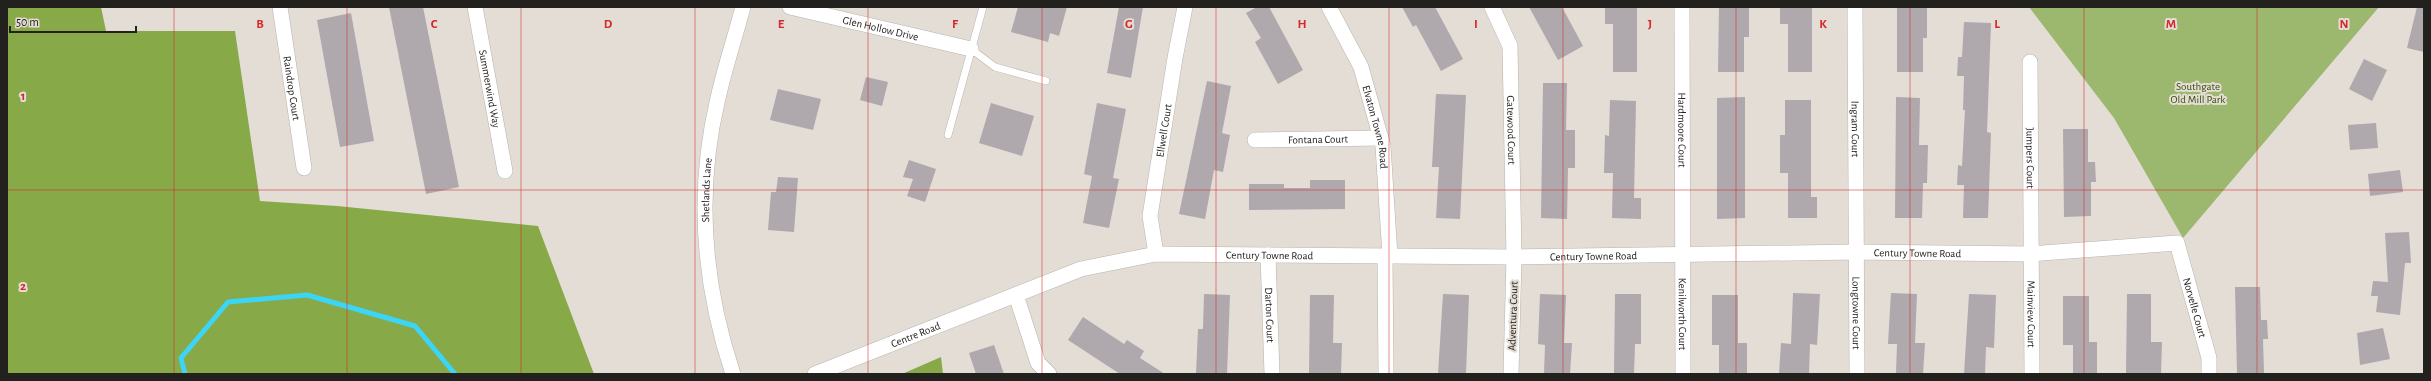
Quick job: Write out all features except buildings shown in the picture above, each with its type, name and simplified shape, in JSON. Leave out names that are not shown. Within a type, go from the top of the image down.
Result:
[{"type":"street","name":"Raindrop Court","points":[[280,7],[304,168]]},
{"type":"street","name":"Summerwind Way","points":[[475,7],[505,171]]},
{"type":"street","name":"Shetlands Lane","points":[[732,374],[722,341],[708,276],[705,227],[707,163],[718,98],[743,7]]},
{"type":"street","name":"Glen Hollow Drive","points":[[790,7],[971,49]]},
{"type":"street","name":"Ellwell Court","points":[[1156,254],[1150,216],[1175,58],[1185,7]]},
{"type":"street","name":"Elvaton Towne Road","points":[[1329,7],[1361,66],[1381,138],[1388,256]]},
{"type":"street","name":"Gatewood Court","points":[[1492,7],[1510,46],[1514,257]]},
{"type":"street","name":"Hardmoore Court","points":[[1682,7],[1683,254]]},
{"type":"street","name":"Ingram Court","points":[[1855,7],[1855,252]]},
{"type":"street","name":"Jumpers Court","points":[[2030,62],[2030,254]]},
{"type":"street","name":"Fontana Court","points":[[1255,140],[1381,138]]},
{"type":"street","name":"Century Towne Road","points":[[1016,295],[1081,269],[1156,254],[1514,257],[1855,252],[2030,254],[2177,243]]},
{"type":"street","name":"Norvelle Court","points":[[2177,243],[2209,358],[2210,374]]},
{"type":"street","name":"Longtowne Court","points":[[1855,252],[1857,374]]},
{"type":"street","name":"Kenilworth Court","points":[[1683,254],[1683,374]]},
{"type":"street","name":"Mainview Court","points":[[2030,254],[2032,374]]},
{"type":"street","name":"Darton Court","points":[[1268,256],[1272,374]]},
{"type":"street","points":[[1386,374],[1388,256]]},
{"type":"street","name":"Adventura Court","points":[[1511,374],[1514,257]]},
{"type":"street","points":[[1016,295],[1038,363],[1049,374]]},
{"type":"street","name":"Centre Road","points":[[816,374],[1016,295]]},
{"type":"lane","points":[[948,135],[983,7]]},
{"type":"lane","points":[[971,49],[995,67],[1046,81]]},
{"type":"green space","points":[[7,7],[101,7],[106,31],[235,31],[260,201],[337,206],[538,226],[594,374],[7,374]]},
{"type":"green space","name":"Southgate Old Mill Park","points":[[2029,7],[2379,7],[2183,238],[2114,118]]},
{"type":"green space","points":[[941,357],[943,374],[902,374]]},
{"type":"waterway","points":[[185,374],[181,358],[228,302],[307,295],[415,326],[455,374]]}]
